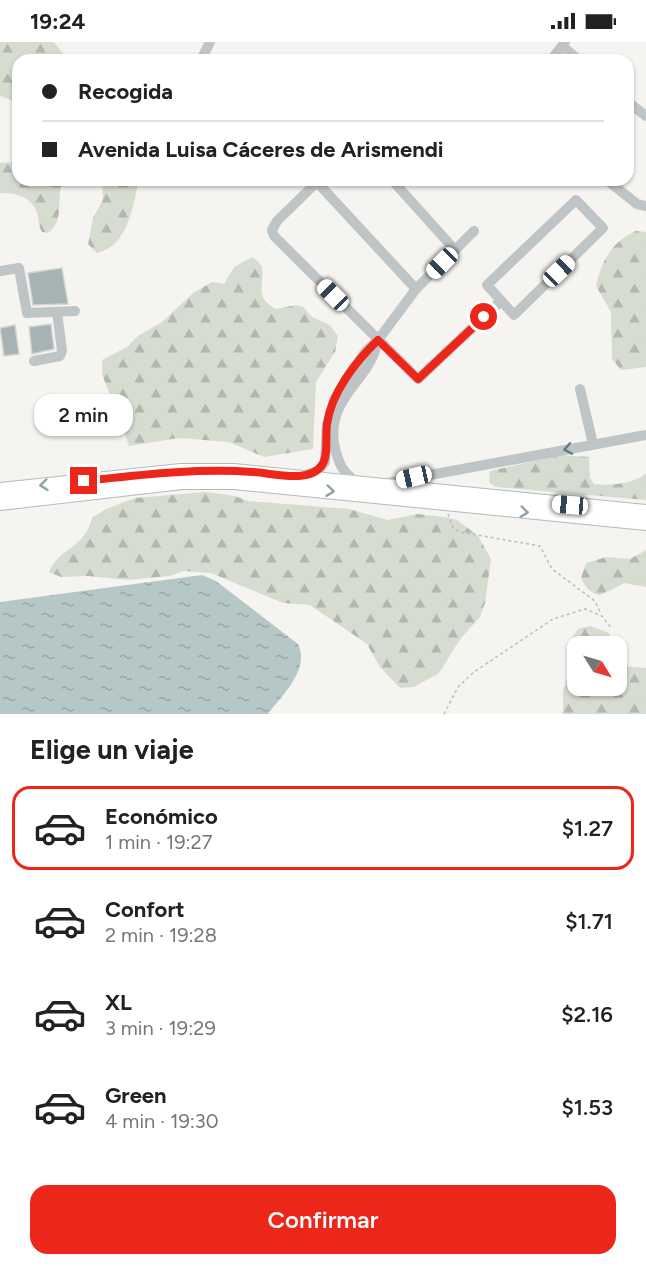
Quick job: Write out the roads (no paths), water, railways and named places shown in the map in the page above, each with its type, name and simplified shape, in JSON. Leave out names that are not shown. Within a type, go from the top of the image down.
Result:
[{"type":"main road","points":[[0,490],[181,471],[234,471],[646,512]]},
{"type":"main road","points":[[0,502],[205,482],[280,485],[445,504],[646,523]]},
{"type":"street","points":[[634,107],[646,116]]},
{"type":"street","points":[[311,186],[277,221],[272,231],[274,236],[418,379],[501,301]]},
{"type":"street","points":[[321,186],[416,289]]},
{"type":"street","points":[[397,186],[455,250]]},
{"type":"street","points":[[614,186],[637,204],[646,206]]},
{"type":"street","points":[[576,201],[603,228],[514,315],[501,301],[487,285],[576,201]]},
{"type":"street","points":[[357,482],[345,474],[339,464],[334,442],[335,398],[416,289],[474,231]]},
{"type":"street","points":[[0,271],[15,267],[22,273],[27,313],[75,311]]},
{"type":"street","points":[[34,361],[57,358],[62,351],[57,312]]},
{"type":"street","points":[[580,389],[593,444]]},
{"type":"street","points":[[300,476],[318,471],[324,462],[327,424],[333,412]]},
{"type":"street","points":[[380,485],[646,435]]},
{"type":"water","points":[[202,575],[216,581],[298,644],[301,654],[298,672],[268,714],[0,714],[0,602]]}]
